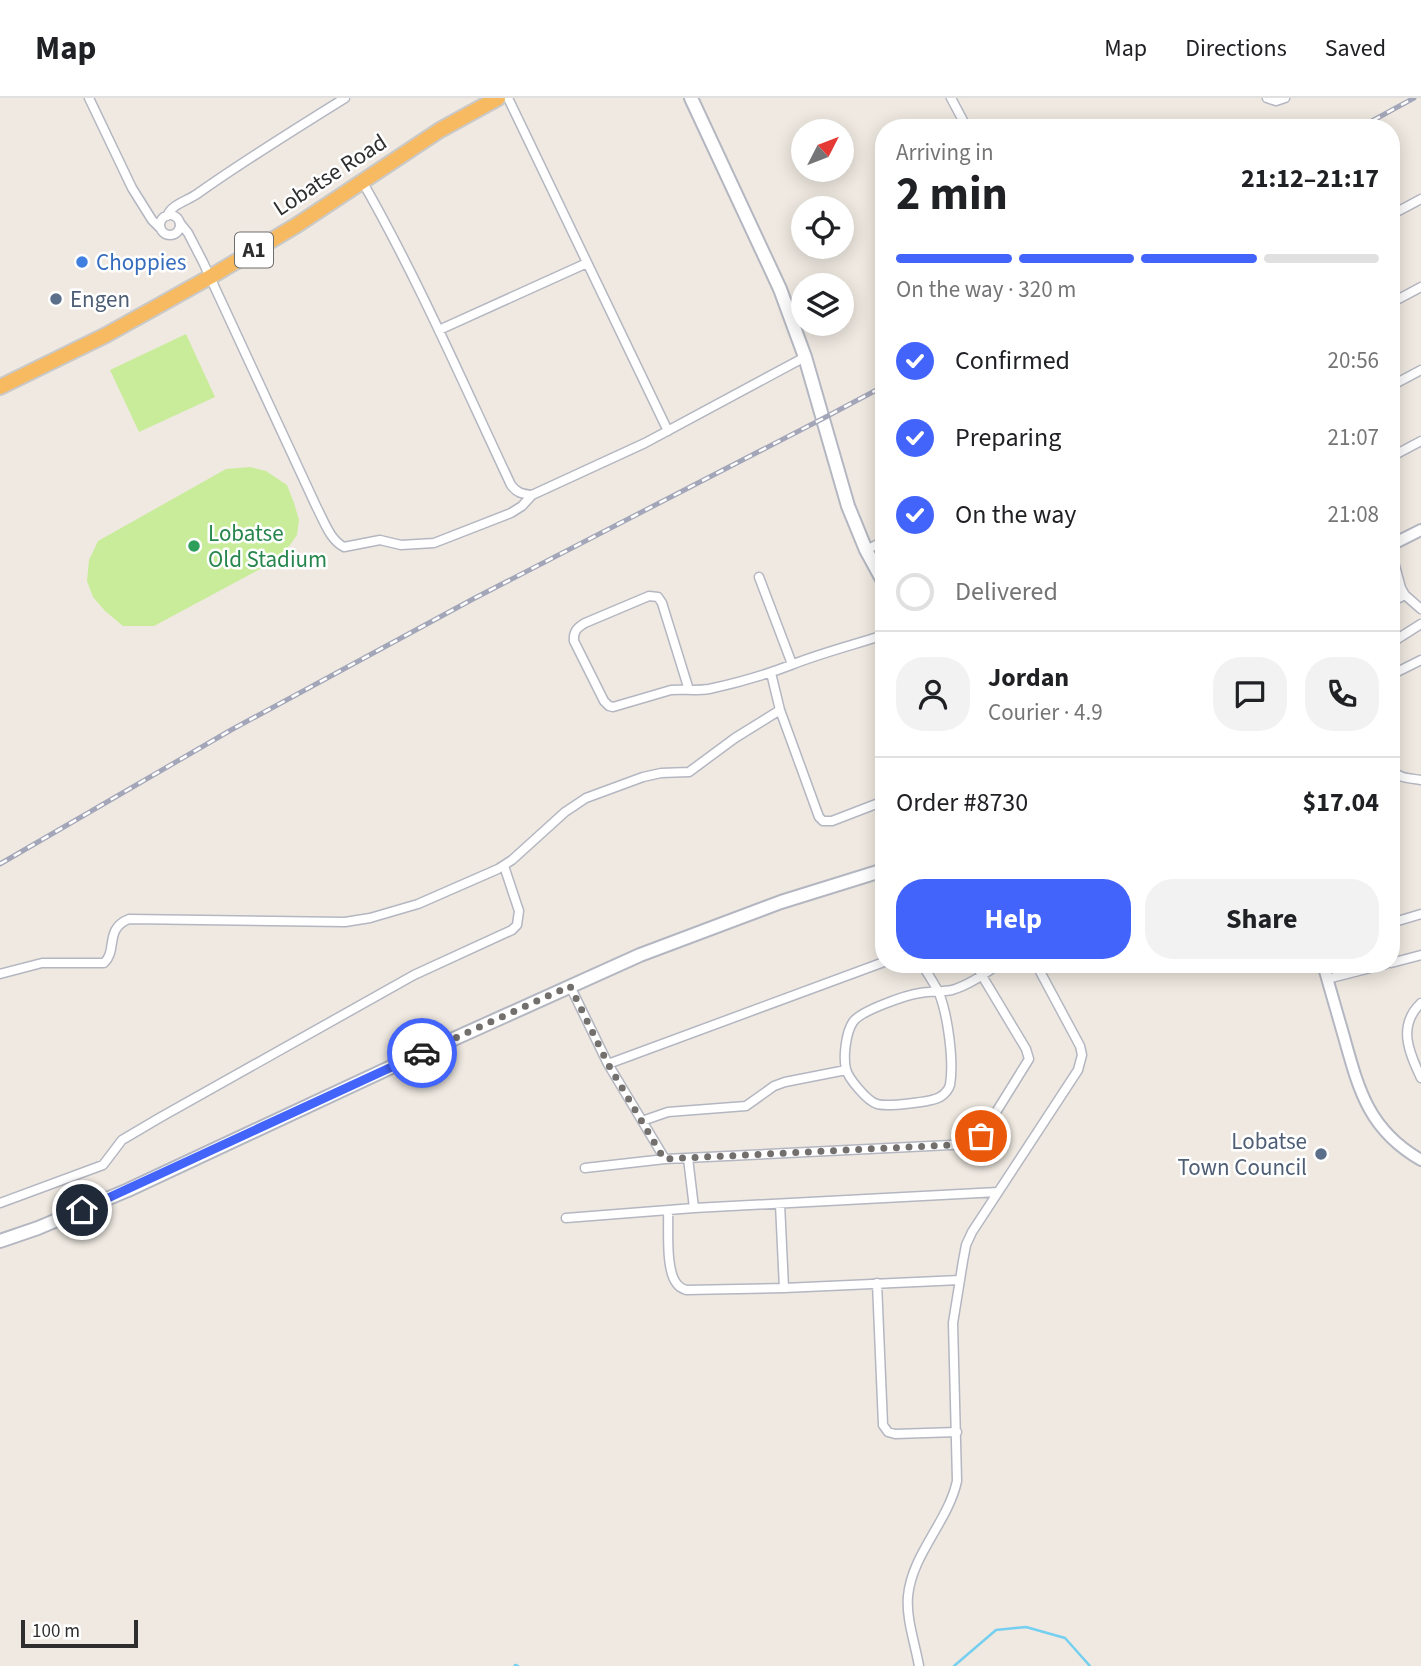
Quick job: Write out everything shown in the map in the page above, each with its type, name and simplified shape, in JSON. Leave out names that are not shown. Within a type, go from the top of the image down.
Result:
[{"type":"highway","name":"Lobatse Road","points":[[0,387],[106,334],[210,277],[297,225],[440,130],[498,98]]},
{"type":"main road","points":[[691,98],[780,289],[805,356],[842,488],[855,525],[875,566]]},
{"type":"main road","points":[[0,1241],[128,1190],[640,955],[782,901],[875,873]]},
{"type":"street","points":[[89,98],[132,188],[152,220],[166,234],[192,242]]},
{"type":"street","points":[[161,229],[161,222],[171,208],[345,98]]},
{"type":"street","points":[[508,98],[668,431]]},
{"type":"street","points":[[951,98],[962,119]]},
{"type":"street","points":[[1267,98],[1276,101],[1285,98]]},
{"type":"street","points":[[362,181],[439,330],[511,485],[520,493],[533,495]]},
{"type":"street","points":[[173,235],[179,230],[179,221],[192,197]]},
{"type":"street","points":[[1400,210],[1421,200]]},
{"type":"street","points":[[145,210],[172,215],[192,242],[317,508],[335,541],[344,547],[380,540],[401,545],[434,542],[511,513],[533,495],[668,431],[805,356]]},
{"type":"street","points":[[439,330],[587,263]]},
{"type":"street","points":[[1400,298],[1421,287]]},
{"type":"street","points":[[1400,381],[1421,370]]},
{"type":"street","points":[[1400,452],[1421,441]]},
{"type":"street","points":[[1400,541],[1421,531]]},
{"type":"street","points":[[866,550],[875,546]]},
{"type":"street","points":[[760,576],[792,664]]},
{"type":"street","points":[[1400,584],[1405,595],[1421,609]]},
{"type":"street","points":[[1400,598],[1405,595]]},
{"type":"street","points":[[689,690],[658,597],[649,596],[598,617],[580,626],[574,633],[574,641],[604,701],[609,706],[616,707],[671,691],[689,690],[710,688],[771,673],[875,638]]},
{"type":"street","points":[[1400,637],[1421,624]]},
{"type":"street","points":[[1400,670],[1421,660]]},
{"type":"street","points":[[771,673],[780,710],[816,811],[823,821],[832,821],[875,804]]},
{"type":"street","points":[[0,974],[42,963],[104,963],[108,959],[114,931],[121,922],[129,919],[345,922],[370,918],[418,904],[504,866],[565,812],[586,798],[643,777],[689,772],[735,738],[780,710]]},
{"type":"street","points":[[1400,776],[1421,780]]},
{"type":"street","points":[[0,1203],[103,1165],[122,1140],[161,1117],[414,975],[512,930],[517,925],[519,911],[504,866]]},
{"type":"street","points":[[1400,920],[1421,914]]},
{"type":"street","points":[[1400,961],[1421,955]]},
{"type":"street","points":[[608,1064],[875,965]]},
{"type":"street","points":[[927,973],[938,992],[946,1016],[951,1079],[947,1091],[929,1102],[877,1104],[868,1099],[846,1070],[846,1043],[855,1018],[911,995],[938,992],[965,985],[985,973]]},
{"type":"street","points":[[919,1666],[908,1597],[920,1557],[953,1496],[958,1474],[953,1338],[966,1245],[1082,1062],[1076,1037],[1041,973]]},
{"type":"street","points":[[1325,973],[1363,1098],[1379,1125],[1403,1150],[1421,1160]]},
{"type":"street","points":[[1327,979],[1352,973]]},
{"type":"street","points":[[585,1168],[664,1159],[971,1144],[980,1138],[1029,1059],[1026,1049],[982,975]]},
{"type":"street","points":[[570,986],[608,1064],[664,1159]]},
{"type":"street","points":[[1421,1003],[1410,1016],[1407,1041],[1421,1078]]},
{"type":"street","points":[[642,1121],[668,1112],[746,1106],[774,1086],[785,1082],[846,1070]]},
{"type":"street","points":[[688,1158],[694,1208]]},
{"type":"street","points":[[566,1218],[694,1208],[998,1192]]},
{"type":"street","points":[[780,1204],[784,1288]]},
{"type":"street","points":[[668,1210],[671,1268],[674,1280],[686,1290],[960,1280]]},
{"type":"street","points":[[877,1283],[882,1420],[886,1429],[895,1434],[957,1432]]},
{"type":"green space","points":[[186,334],[215,397],[139,432],[110,370]]},
{"type":"green space","points":[[250,467],[266,471],[287,485],[299,520],[297,535],[273,562],[154,626],[123,626],[105,611],[93,597],[87,581],[89,560],[98,541],[226,469]]},
{"type":"waterway","points":[[954,1666],[996,1630],[1026,1627],[1065,1638],[1090,1666]]},
{"type":"railway","points":[[1376,119],[1414,98]]},
{"type":"railway","points":[[0,864],[231,730],[473,599],[875,391]]},
{"type":"way so far","points":[[422,1053],[570,986],[608,1064],[664,1159],[971,1144],[981,1136]]},
{"type":"place","name":"Choppies","points":[[82,262]]},
{"type":"place","name":"Engen","points":[[56,299]]},
{"type":"place","name":"Lobatse Old Stadium","points":[[194,546]]},
{"type":"place","name":"Lobatse Town Council","points":[[1321,1154]]},
{"type":"route","points":[[82,1210],[422,1053]]}]
